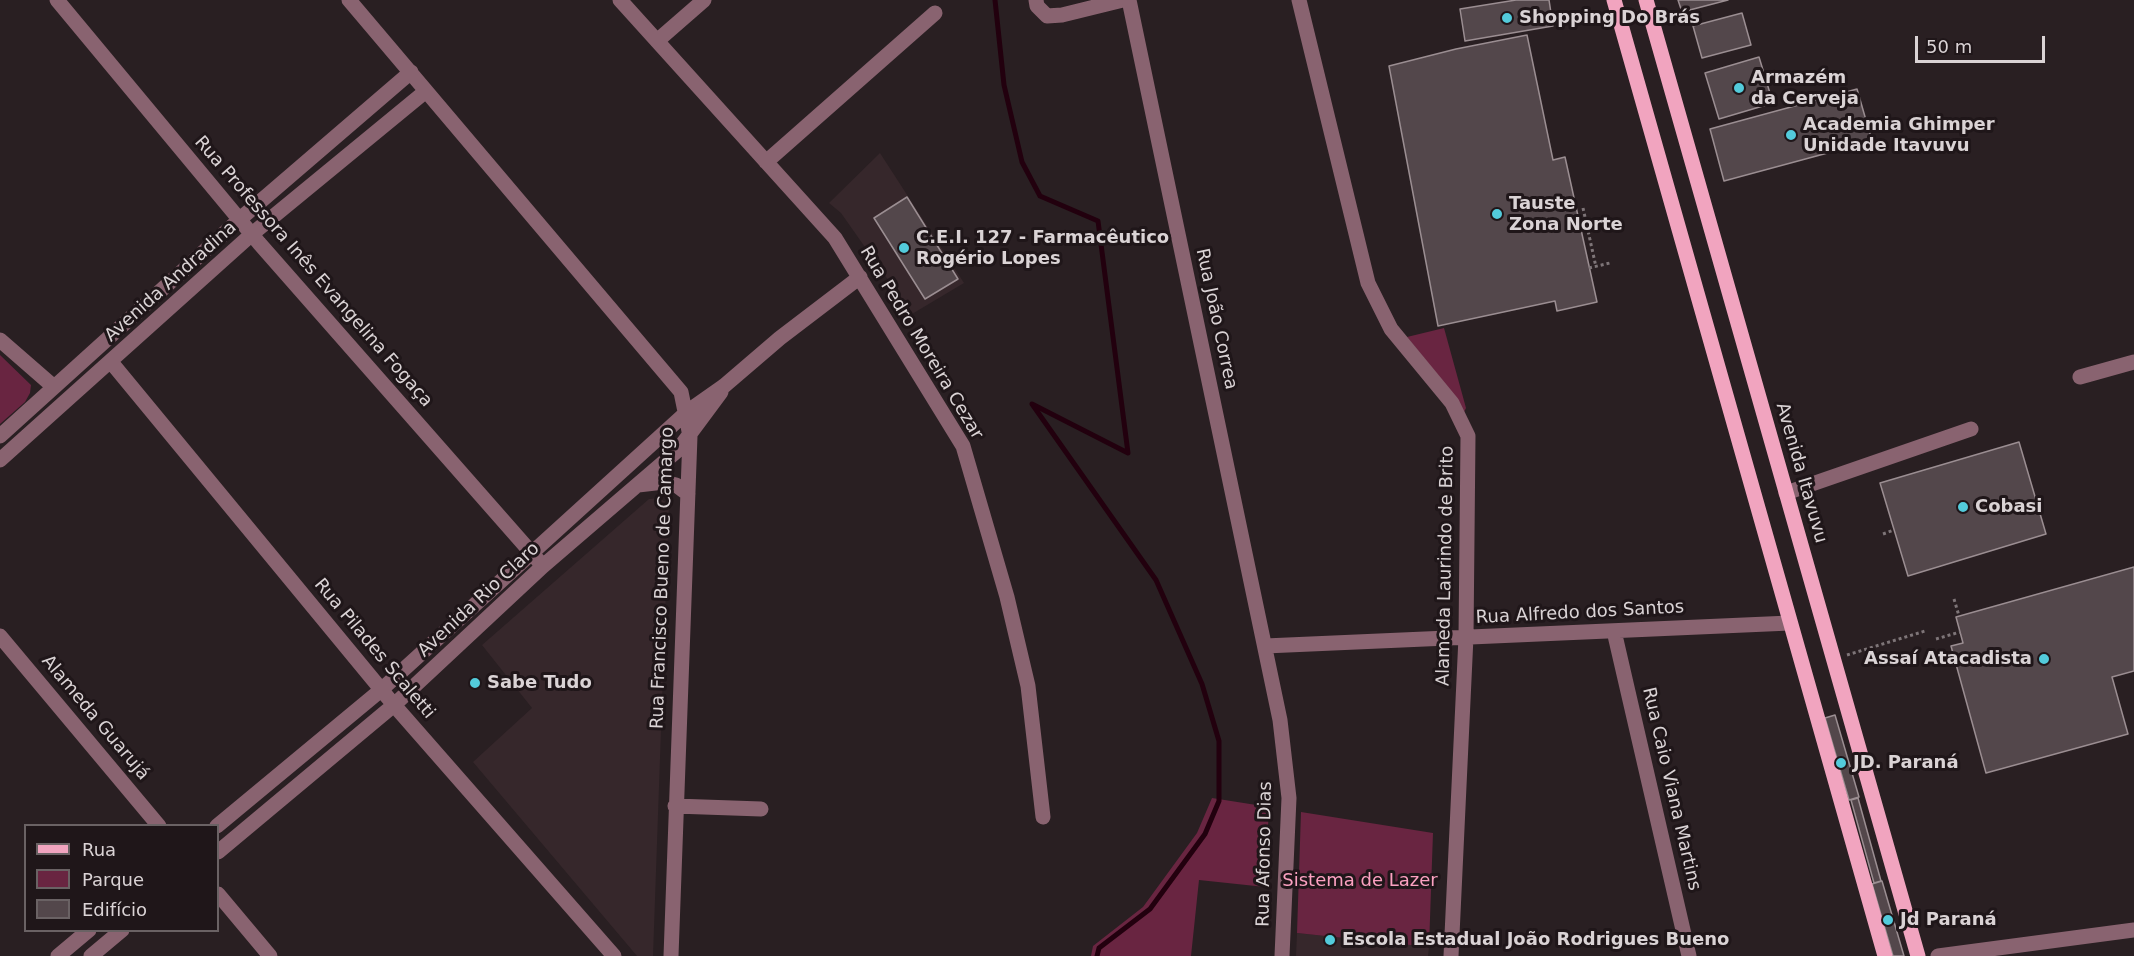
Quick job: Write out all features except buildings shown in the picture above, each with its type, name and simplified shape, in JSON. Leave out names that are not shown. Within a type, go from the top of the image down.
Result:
[{"type":"main road","points":[[1614,0],[1885,956]]},
{"type":"main road","name":"Avenida Itavuvu","points":[[1646,0],[1918,956]]},
{"type":"street","name":"Rua Professora Inês Evangelina Fogaça","points":[[57,0],[252,234],[543,566]]},
{"type":"street","name":"Rua Francisco Bueno de Camargo","points":[[349,0],[681,392],[687,412],[690,436],[670,955]]},
{"type":"street","name":"Rua Pedro Moreira Cezar","points":[[620,0],[835,238],[963,446],[1007,597],[1028,686],[1043,817]]},
{"type":"street","points":[[657,41],[704,0]]},
{"type":"street","points":[[1036,0],[1037,6],[1047,16],[1062,15],[1123,0]]},
{"type":"street","name":"Rua João Correa","points":[[1129,0],[1265,646]]},
{"type":"street","name":"Alameda Laurindo de Brito","points":[[1299,0],[1368,284],[1391,329],[1452,404],[1468,436],[1466,637],[1451,956]]},
{"type":"street","points":[[766,162],[934,13]]},
{"type":"street","name":"Avenida Andradina","points":[[0,436],[240,219],[411,72]]},
{"type":"street","name":"Avenida Andradina","points":[[0,460],[252,234],[426,91]]},
{"type":"street","name":"Avenida Rio Claro","points":[[218,824],[381,690],[687,412],[724,386],[780,338],[860,276]]},
{"type":"street","points":[[0,340],[54,387]]},
{"type":"street","name":"Rua Pilades Scaletti","points":[[111,362],[381,690],[614,956]]},
{"type":"street","points":[[2080,377],[2134,362]]},
{"type":"street","name":"Avenida Rio Claro","points":[[219,851],[394,705],[543,566],[638,485],[690,436],[724,386]]},
{"type":"street","points":[[1786,493],[1971,429]]},
{"type":"street","points":[[638,485],[664,482],[676,485],[688,494]]},
{"type":"street","name":"Rua Alfredo dos Santos","points":[[1265,646],[1790,623]]},
{"type":"street","name":"Rua Caio Viana Martins","points":[[1614,631],[1689,956]]},
{"type":"street","name":"Alameda Guarujá","points":[[0,636],[158,824]]},
{"type":"street","name":"Rua Afonso Dias","points":[[1265,646],[1281,720],[1289,798],[1282,956]]},
{"type":"street","points":[[675,806],[761,809]]},
{"type":"street","points":[[219,895],[270,956]]},
{"type":"street","points":[[1938,956],[2134,930]]},
{"type":"street","points":[[58,956],[87,932]]},
{"type":"street","points":[[91,956],[120,932]]},
{"type":"path","points":[[1583,208],[1596,267]]},
{"type":"path","points":[[1589,268],[1610,263]]},
{"type":"path","points":[[1883,534],[1894,530]]},
{"type":"path","points":[[1954,598],[1959,616]]},
{"type":"path","points":[[1833,659],[1925,631]]},
{"type":"path","points":[[1936,639],[1960,632]]},
{"type":"shaded area","name":"C.E.I. 127 - Farmacêutico Rogério Lopes","points":[[880,153],[964,283],[912,314],[841,213],[829,203]]},
{"type":"shaded area","points":[[659,498],[669,504],[653,956],[637,956],[473,762],[532,708],[482,645],[649,499]]},
{"type":"shaded area","name":"Escola Estadual João Rodrigues Bueno","points":[[1297,933],[1429,947],[1428,956],[1296,956]]},
{"type":"green space","points":[[1444,328],[1466,408],[1464,412],[1457,399],[1407,337]]},
{"type":"green space","points":[[0,355],[31,385],[25,402],[0,424]]},
{"type":"green space","name":"Sistema de Lazer","points":[[1212,798],[1269,807],[1265,887],[1199,880],[1191,956],[1091,956],[1093,946],[1143,907],[1197,833]]},
{"type":"green space","name":"Sistema de Lazer","points":[[1301,812],[1433,833],[1429,947],[1297,933]]},
{"type":"waterway","points":[[995,0],[1004,85],[1022,162],[1040,196],[1098,221],[1128,453],[1032,404],[1156,580],[1202,684],[1219,741],[1219,801],[1205,834],[1150,909],[1099,948],[1097,956]]},
{"type":"place","name":"Shopping Do Brás","points":[[1507,18]]},
{"type":"place","name":"Armazém da Cerveja","points":[[1739,88]]},
{"type":"place","name":"Academia Ghimper Unidade Itavuvu","points":[[1791,135]]},
{"type":"place","name":"Tauste Zona Norte","points":[[1497,214]]},
{"type":"place","name":"C.E.I. 127 - Farmacêutico Rogério Lopes","points":[[904,248]]},
{"type":"place","name":"Cobasi","points":[[1963,507]]},
{"type":"place","name":"Assaí Atacadista","points":[[2044,659]]},
{"type":"place","name":"Sabe Tudo","points":[[475,683]]},
{"type":"place","name":"JD. Paraná","points":[[1841,763]]},
{"type":"place","name":"Jd Paraná","points":[[1888,920]]},
{"type":"place","name":"Escola Estadual João Rodrigues Bueno","points":[[1330,940]]}]
